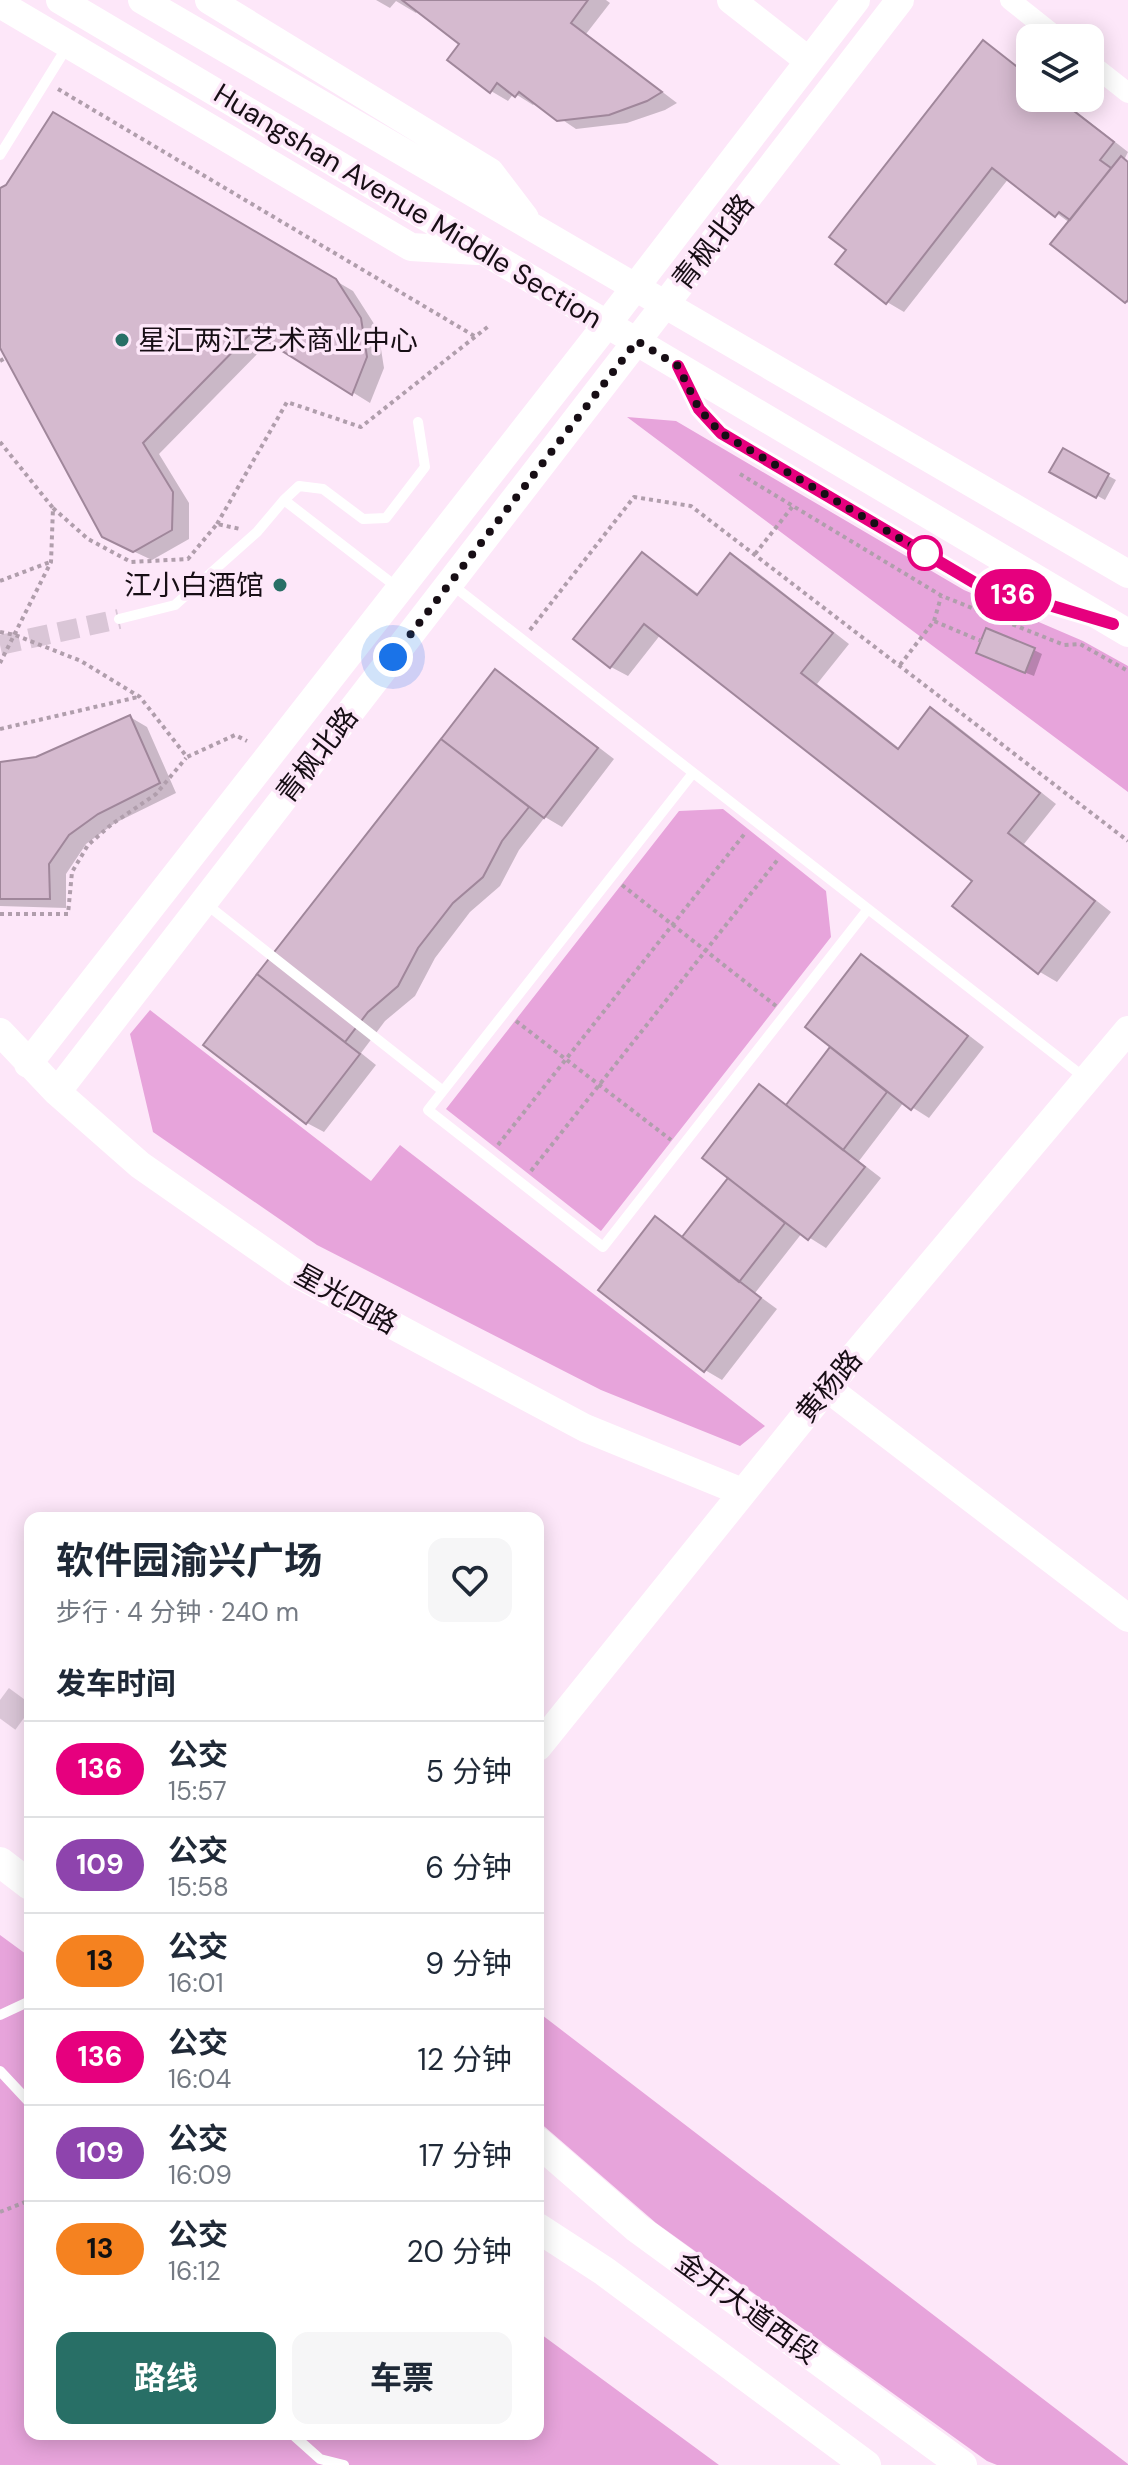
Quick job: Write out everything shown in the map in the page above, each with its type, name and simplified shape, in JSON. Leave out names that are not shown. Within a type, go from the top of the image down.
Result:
[{"type":"main road","points":[[0,1862],[24,1880]]},
{"type":"main road","name":"金开大道西段","points":[[544,2147],[637,2228],[962,2465]]},
{"type":"main road","name":"金开大道西段","points":[[544,2232],[604,2271],[866,2465]]},
{"type":"street","name":"Huangshan Avenue Middle Section","points":[[60,0],[1120,629]]},
{"type":"street","name":"Huangshan Avenue Middle Section","points":[[142,0],[1128,574]]},
{"type":"street","points":[[209,0],[490,172],[532,229]]},
{"type":"street","points":[[731,0],[809,61]]},
{"type":"street","name":"青枫北路","points":[[28,1064],[607,324],[856,0]]},
{"type":"street","name":"青枫北路","points":[[57,1092],[900,0]]},
{"type":"street","points":[[1010,0],[1040,24]]},
{"type":"street","points":[[0,4],[411,247],[480,251]]},
{"type":"street","points":[[1104,74],[1128,93]]},
{"type":"street","name":"黄杨路","points":[[544,1740],[827,1388],[1128,1030]]},
{"type":"street","name":"星光四路","points":[[0,1032],[57,1092],[140,1165],[295,1273],[585,1428],[742,1492]]},
{"type":"street","points":[[827,1388],[1128,1618]]},
{"type":"lane","points":[[0,155],[68,45]]},
{"type":"lane","points":[[119,619],[175,605],[257,532],[299,486],[323,489],[363,519],[386,518],[425,467],[418,422]]},
{"type":"lane","points":[[284,500],[399,589]]},
{"type":"lane","points":[[450,584],[1087,1079]]},
{"type":"lane","points":[[693,773],[428,1110],[603,1247],[868,909]]},
{"type":"lane","points":[[204,902],[443,1091]]},
{"type":"lane","points":[[0,2015],[24,2004]]},
{"type":"lane","points":[[0,2071],[24,2097]]},
{"type":"lane","points":[[299,2440],[320,2459],[344,2465]]},
{"type":"path","points":[[46,81],[476,337]]},
{"type":"path","points":[[0,442],[53,508],[88,539],[131,562],[188,559],[217,524],[287,402],[361,427],[490,325]]},
{"type":"path","points":[[740,474],[942,596],[1064,645],[1080,644],[1128,671]]},
{"type":"path","points":[[522,640],[634,497],[691,506],[1128,841]]},
{"type":"path","points":[[755,555],[793,506]]},
{"type":"path","points":[[0,663],[51,562],[53,508]]},
{"type":"path","points":[[217,524],[257,532]]},
{"type":"path","points":[[0,581],[51,562]]},
{"type":"path","points":[[900,666],[934,621],[942,596]]},
{"type":"path","points":[[934,621],[981,641]]},
{"type":"path","points":[[0,632],[81,661],[140,697],[187,757]]},
{"type":"path","points":[[0,729],[140,697]]},
{"type":"path","points":[[0,914],[68,914],[72,872],[88,845],[156,794],[187,757],[235,735],[247,741]]},
{"type":"path","points":[[489,1157],[755,821]]},
{"type":"path","points":[[521,1183],[788,847]]},
{"type":"path","points":[[611,877],[786,1014]]},
{"type":"path","points":[[504,1013],[681,1148]]},
{"type":"path","points":[[0,2212],[24,2202]]},
{"type":"shaded area","points":[[627,417],[676,421],[964,590],[1083,641],[1128,666],[1128,792]]},
{"type":"shaded area","points":[[723,809],[826,891],[831,937],[601,1231],[446,1109],[679,811]]},
{"type":"shaded area","points":[[150,1010],[371,1181],[400,1145],[765,1426],[740,1446],[601,1390],[317,1245],[153,1132],[130,1034]]},
{"type":"shaded area","points":[[0,1935],[24,1953],[24,2440],[544,2440],[544,2336],[719,2465],[0,2465]]},
{"type":"shaded area","points":[[544,2017],[1128,2465],[997,2465],[987,2461],[656,2223],[544,2126]]},
{"type":"building","points":[[402,0],[588,0],[571,23],[662,92],[609,115],[557,121],[519,92],[515,97],[497,83],[490,93],[447,60],[459,44]]},
{"type":"building","points":[[983,40],[1016,66],[1016,112],[1075,112],[1114,142],[1100,160],[1111,168],[1070,220],[1059,212],[1055,217],[992,168],[886,304],[835,264],[846,250],[829,237]]},
{"type":"building","name":"星汇两江艺术商业中心","points":[[53,112],[336,279],[361,318],[367,357],[352,395],[252,332],[143,443],[173,492],[172,530],[133,552],[102,537],[0,348],[0,188],[6,185]]},
{"type":"building","points":[[1121,156],[1128,162],[1128,300],[1125,303],[1050,244]]},
{"type":"building","points":[[1063,448],[1109,474],[1096,498],[1049,472]]},
{"type":"building","points":[[642,552],[697,595],[730,553],[833,633],[801,673],[898,749],[930,707],[1040,793],[1008,833],[1095,901],[1038,974],[952,906],[972,881],[644,624],[610,668],[573,639]]},
{"type":"building","points":[[986,628],[1035,648],[1025,673],[976,653]]},
{"type":"building","points":[[495,669],[598,748],[544,818],[441,739]]},
{"type":"building","points":[[130,715],[160,783],[98,814],[69,835],[49,864],[50,899],[0,899],[0,762],[36,757]]},
{"type":"building","points":[[441,739],[529,807],[502,841],[483,877],[453,903],[418,948],[398,986],[368,1012],[345,1042],[257,974]]},
{"type":"building","points":[[861,954],[968,1036],[911,1110],[805,1027]]},
{"type":"building","points":[[257,974],[360,1054],[306,1124],[203,1045]]},
{"type":"building","points":[[830,1047],[887,1092],[843,1150],[786,1105]]},
{"type":"building","points":[[759,1084],[865,1167],[808,1240],[702,1158]]},
{"type":"building","points":[[728,1178],[785,1223],[739,1282],[682,1237]]},
{"type":"building","points":[[655,1216],[761,1298],[704,1372],[598,1290]]},
{"type":"tunnel","points":[[0,645],[119,619]]},
{"type":"tunnel","points":[[0,1700],[24,1718]]},
{"type":"bus line","name":"136","points":[[678,366],[699,409],[721,433],[975,583],[1113,624]]},
{"type":"place","name":"星汇两江艺术商业中心","points":[[122,340]]},
{"type":"place","name":"江小白酒馆","points":[[280,585]]},
{"type":"route","points":[[393,657],[637,341],[678,366],[699,409],[721,433],[928,555],[925,553]]}]
